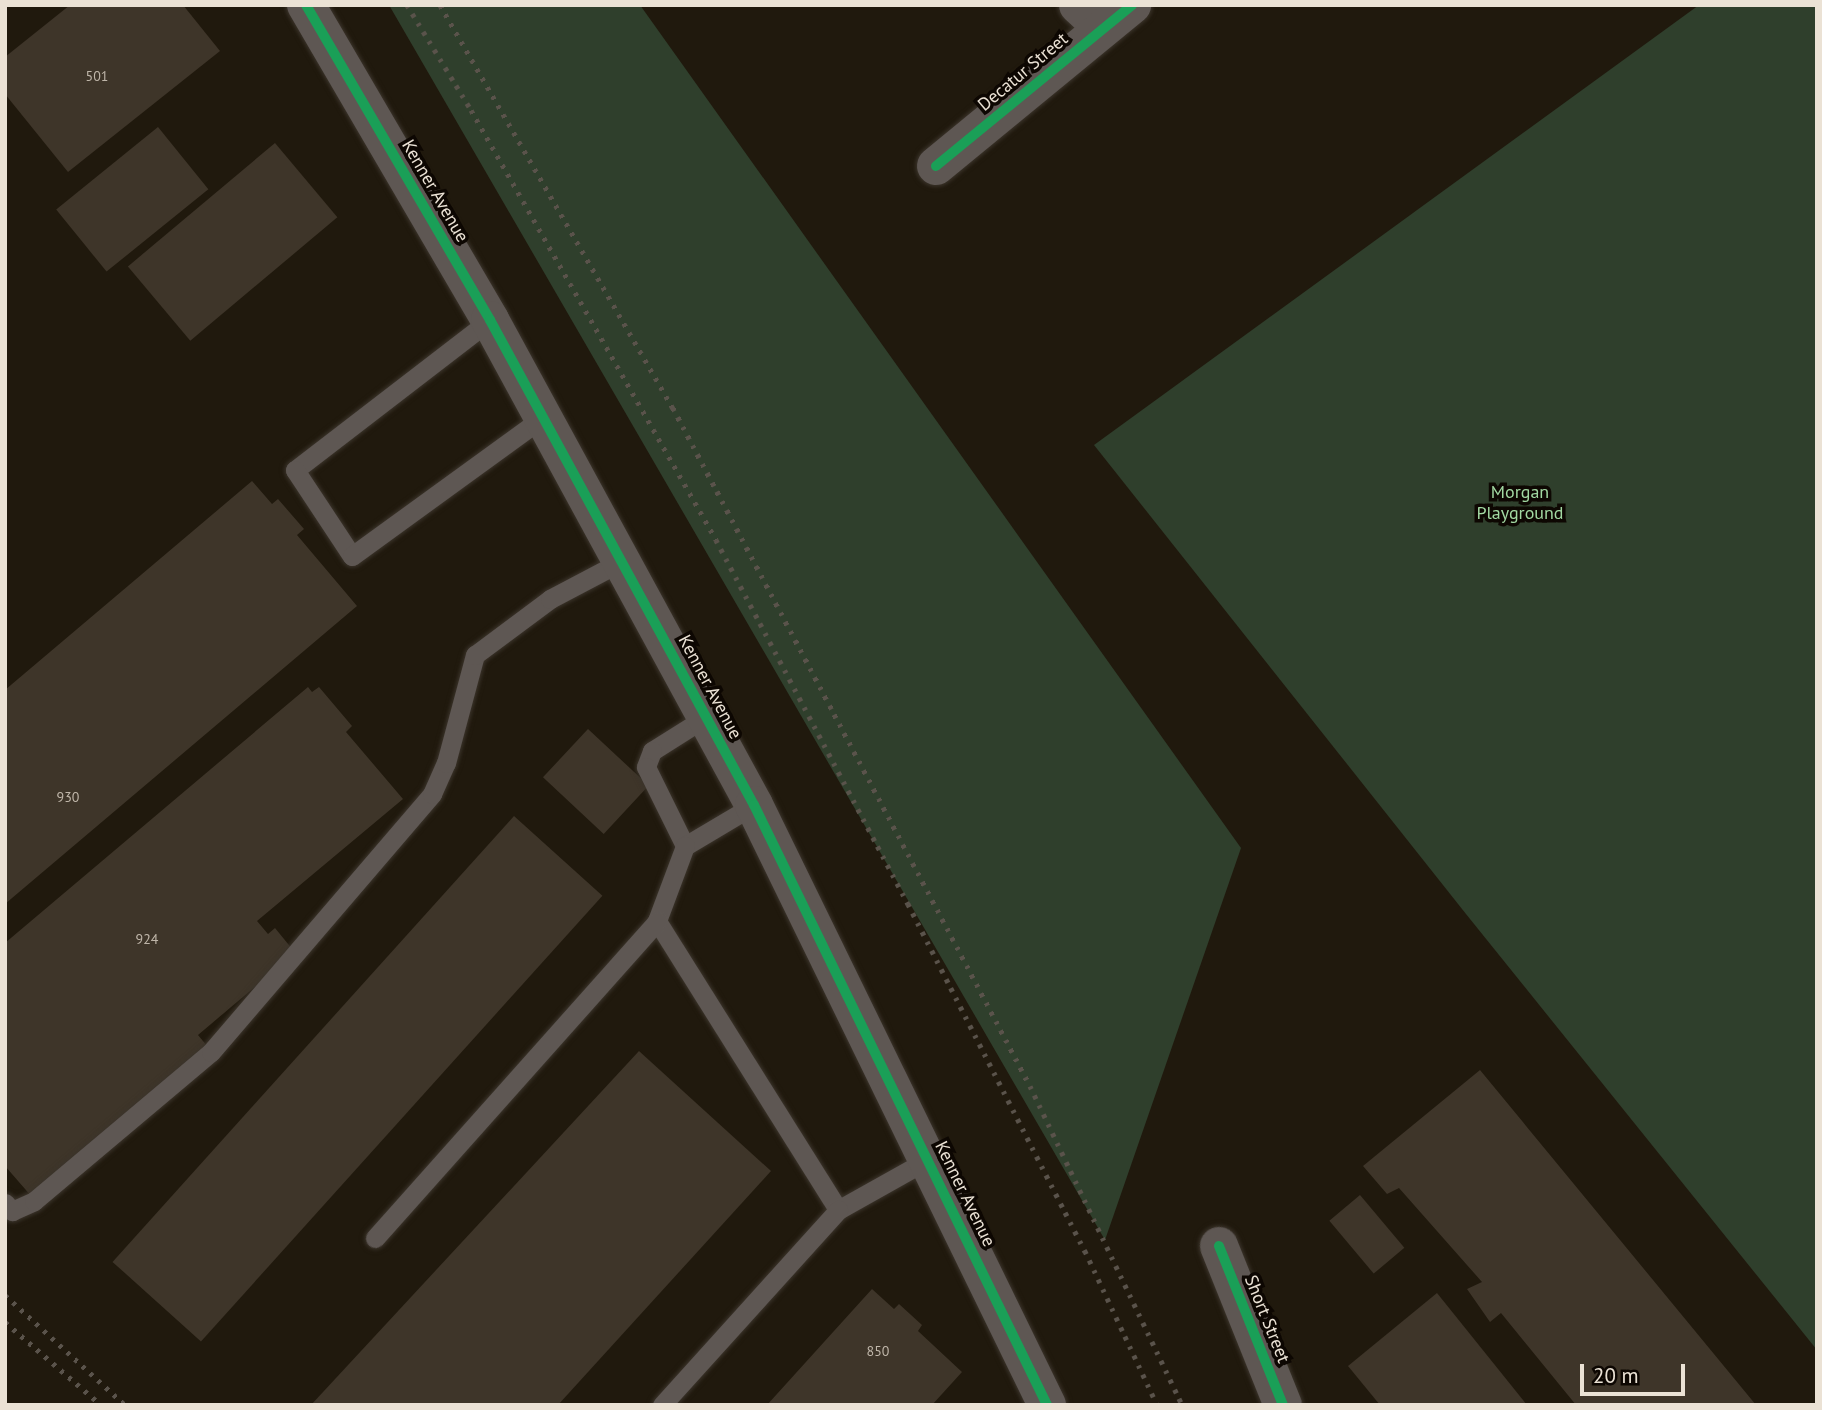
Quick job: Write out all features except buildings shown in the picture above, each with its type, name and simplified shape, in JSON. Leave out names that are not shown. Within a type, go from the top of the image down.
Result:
[{"type":"street","name":"Kenner Avenue","points":[[306,5],[490,320],[754,805],[1047,1405]]},
{"type":"street","name":"Decatur Street","points":[[936,166],[1104,13]]},
{"type":"street","name":"Short Street","points":[[1219,1246],[1283,1405]]},
{"type":"lane","points":[[490,320],[295,470],[352,556],[543,417]]},
{"type":"lane","points":[[5,1203],[12,1211],[34,1201],[211,1052],[432,794],[446,763],[475,655],[550,599],[622,561]]},
{"type":"lane","points":[[685,846],[646,767],[652,751],[706,717]]},
{"type":"lane","points":[[375,1238],[656,921],[685,846],[754,805]]},
{"type":"lane","points":[[656,921],[838,1210]]},
{"type":"lane","points":[[662,1405],[838,1210],[929,1159]]},
{"type":"green space","points":[[389,5],[640,5],[1241,848],[1105,1240]]},
{"type":"green space","name":"Morgan Playground","points":[[1699,5],[1817,5],[1817,1350],[1094,445]]},
{"type":"railway","points":[[407,5],[471,110],[716,540],[908,904],[1085,1251],[1157,1405]]},
{"type":"railway","points":[[440,5],[673,408],[1030,1086],[1182,1405]]},
{"type":"railway","points":[[5,1295],[125,1405]]},
{"type":"railway","points":[[5,1322],[101,1405]]},
{"type":"cycle path","points":[[306,5],[490,320],[754,805],[1047,1405]]},
{"type":"cycle path","points":[[936,166],[1132,5]]},
{"type":"cycle path","points":[[1219,1246],[1283,1405]]}]
